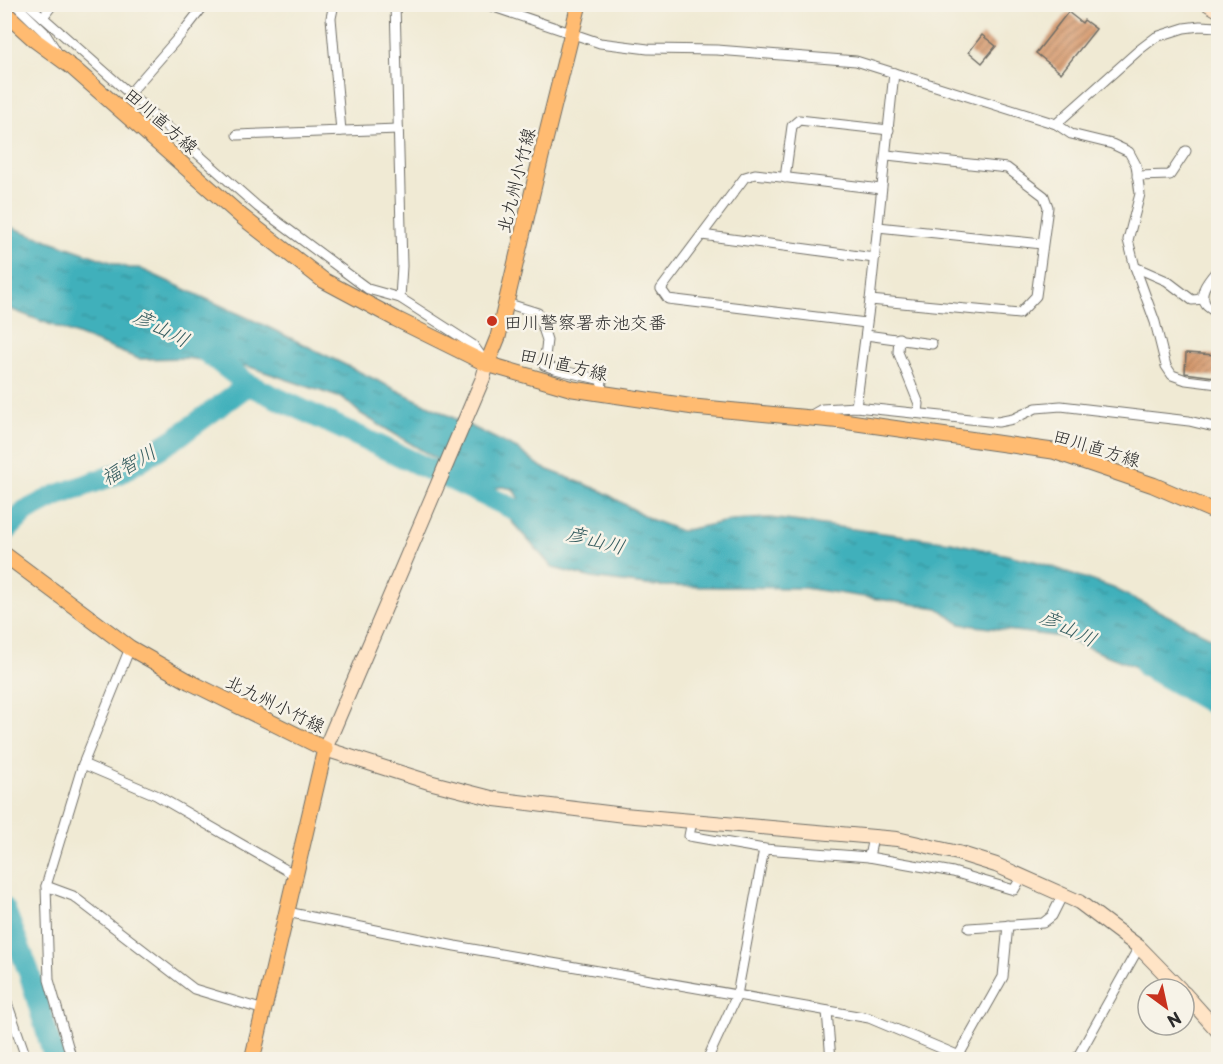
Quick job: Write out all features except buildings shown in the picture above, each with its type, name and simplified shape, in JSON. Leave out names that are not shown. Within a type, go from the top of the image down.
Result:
[{"type":"main road","name":"北九州小竹線","points":[[485,371],[498,337],[579,4]]},
{"type":"main road","name":"田川直方線","points":[[4,12],[241,216],[323,280],[485,371],[573,389],[694,407],[843,422],[1053,452],[1153,485],[1218,513]]},
{"type":"main road","name":"北九州小竹線","points":[[6,555],[130,648],[190,682],[329,742],[252,1059]]},
{"type":"street","points":[[15,4],[44,32],[62,60]]},
{"type":"street","points":[[28,4],[258,207],[368,289],[400,298],[473,345],[485,371],[329,742],[429,782],[495,799],[624,815],[897,839],[958,853],[996,865],[1079,902],[1139,947],[1168,977]]},
{"type":"street","points":[[42,17],[53,4]]},
{"type":"street","points":[[129,94],[184,32],[205,4]]},
{"type":"street","points":[[334,4],[331,18],[341,131]]},
{"type":"street","points":[[395,4],[402,266],[400,298]]},
{"type":"street","points":[[485,4],[600,43],[648,49],[717,50],[856,61],[1056,124],[1071,134],[1112,144],[1129,152],[1136,165],[1140,194],[1128,240],[1167,366],[1172,375],[1186,380],[1218,384]]},
{"type":"street","points":[[1208,4],[1218,10]]},
{"type":"street","points":[[1056,124],[1156,37],[1184,28],[1218,27]]},
{"type":"street","points":[[856,407],[887,155],[894,73]]},
{"type":"street","points":[[785,178],[792,126],[799,120],[889,130]]},
{"type":"street","points":[[237,135],[398,129]]},
{"type":"street","points":[[1137,176],[1170,175],[1186,151]]},
{"type":"street","points":[[870,300],[1019,314],[1036,296],[1048,207],[1044,196],[1007,168],[887,155]]},
{"type":"street","points":[[866,323],[668,299],[661,289],[745,177],[755,174],[882,189]]},
{"type":"street","points":[[878,227],[1042,244]]},
{"type":"street","points":[[702,235],[874,258]]},
{"type":"street","points":[[1135,267],[1167,281],[1192,300],[1204,299]]},
{"type":"street","points":[[1218,269],[1204,285],[1206,305],[1218,314]]},
{"type":"street","points":[[506,303],[538,313],[547,340],[544,365],[602,380],[601,393]]},
{"type":"street","points":[[866,335],[933,344]]},
{"type":"street","points":[[899,338],[898,352],[919,404],[918,413]]},
{"type":"street","points":[[806,419],[822,409],[856,407],[998,422],[1013,419],[1036,408],[1061,406],[1189,421],[1218,428]]},
{"type":"street","points":[[72,1059],[49,980],[46,886],[83,764],[130,648]]},
{"type":"street","points":[[83,764],[156,795],[295,875]]},
{"type":"street","points":[[692,821],[689,836],[764,849],[869,856],[953,872],[1014,890],[1022,876]]},
{"type":"street","points":[[869,856],[873,837]]},
{"type":"street","points":[[707,1059],[737,995],[764,849]]},
{"type":"street","points":[[46,886],[73,896],[194,988],[264,1010]]},
{"type":"street","points":[[969,928],[1043,923],[1052,916],[1063,894]]},
{"type":"street","points":[[287,912],[455,946],[869,1018],[969,1059]]},
{"type":"street","points":[[959,1055],[1003,977],[1008,925]]},
{"type":"street","points":[[1076,1059],[1139,947]]},
{"type":"street","points":[[4,994],[27,1059]]},
{"type":"street","points":[[1196,1006],[1218,1031]]},
{"type":"street","points":[[827,1011],[831,1059]]},
{"type":"water","points":[[4,225],[128,268],[139,268],[272,329],[517,449],[543,468],[600,490],[650,519],[681,531],[733,520],[770,518],[951,542],[1038,562],[1113,588],[1218,641],[1218,700],[1061,637],[960,624],[938,608],[804,588],[653,586],[592,578],[553,568],[511,521],[521,503],[513,489],[503,487],[486,489],[361,414],[344,399],[250,367],[186,358],[139,359],[5,307]]},
{"type":"waterway","name":"彦山川","points":[[193,342],[249,385],[544,523]]},
{"type":"waterway","name":"福智川","points":[[4,533],[26,511],[55,496],[120,473],[176,438],[248,385]]},
{"type":"waterway","name":"彦山川","points":[[1146,666],[1218,707]]},
{"type":"waterway","name":"福智川","points":[[4,908],[29,972],[55,1060]]},
{"type":"place","name":"田川警察署赤池交番","points":[[492,321]]}]
